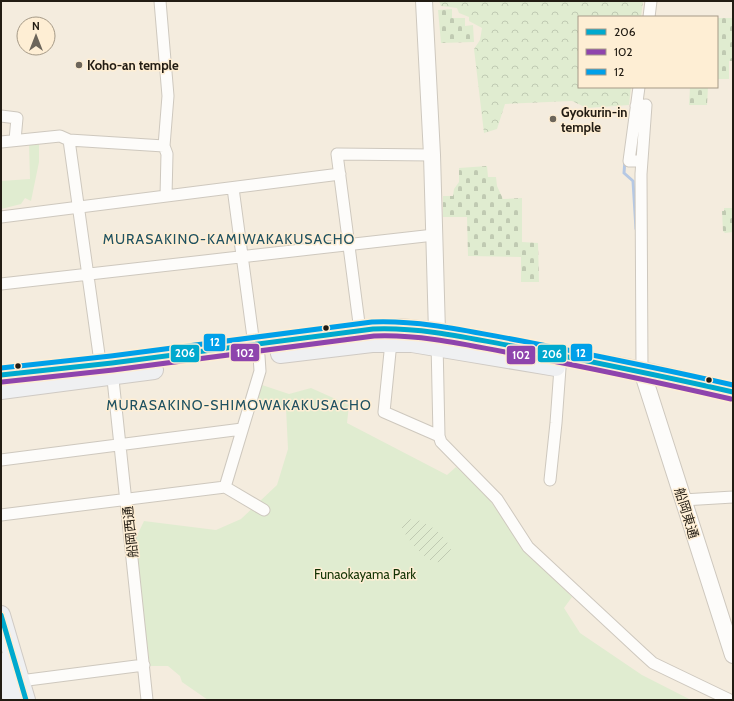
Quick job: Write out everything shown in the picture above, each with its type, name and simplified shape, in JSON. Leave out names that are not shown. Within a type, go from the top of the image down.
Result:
[{"type":"main road","points":[[1,390],[107,370],[256,350],[360,331],[386,328],[560,368],[644,377],[733,404]]},
{"type":"main road","points":[[256,350],[437,339],[733,392]]},
{"type":"main road","points":[[1,376],[107,370]]},
{"type":"main road","points":[[2,622],[26,700]]},
{"type":"main road","points":[[1,662],[12,700]]},
{"type":"street","points":[[160,1],[168,96],[164,146],[167,154],[166,196]]},
{"type":"street","points":[[424,1],[432,155],[440,442],[497,499],[528,547],[642,653],[654,662],[730,700]]},
{"type":"street","points":[[649,16],[651,1]]},
{"type":"street","points":[[638,88],[645,126],[641,161],[644,377]]},
{"type":"street","points":[[641,105],[633,126],[628,161],[641,161]]},
{"type":"street","points":[[1,116],[17,118],[15,140]]},
{"type":"street","points":[[633,126],[645,126]]},
{"type":"street","points":[[1,142],[60,136],[69,140],[164,146]]},
{"type":"street","name":"船岡西通","points":[[69,140],[86,274],[107,370],[120,445],[147,700]]},
{"type":"street","points":[[360,331],[337,154],[432,155]]},
{"type":"street","points":[[1,217],[340,174]]},
{"type":"street","points":[[225,487],[260,371],[233,188]]},
{"type":"street","points":[[1,284],[434,235]]},
{"type":"street","points":[[391,342],[384,412],[439,436]]},
{"type":"street","points":[[550,480],[560,368]]},
{"type":"street","name":"船岡東通","points":[[644,377],[683,500],[729,631],[733,655]]},
{"type":"street","points":[[1,460],[242,429]]},
{"type":"street","points":[[1,515],[225,487],[264,510]]},
{"type":"street","points":[[683,500],[733,497]]},
{"type":"street","points":[[20,681],[144,665]]},
{"type":"green space","points":[[439,1],[643,1],[641,16],[578,16],[578,88],[631,88],[629,105],[587,108],[572,101],[505,104],[497,129],[484,133],[474,49],[480,40],[482,28],[469,21],[469,17],[459,13],[457,8],[441,6]]},
{"type":"green space","points":[[452,9],[452,18],[465,18],[465,26],[473,25],[474,42],[441,43],[438,10]]},
{"type":"green space","points":[[718,18],[733,18],[733,61],[729,61],[729,79],[718,79]]},
{"type":"green space","points":[[690,88],[708,88],[707,105],[689,105]]},
{"type":"green space","points":[[39,143],[39,162],[31,201],[25,198],[21,204],[1,209],[1,181],[30,179],[29,144]]},
{"type":"green space","points":[[487,166],[488,177],[496,177],[497,186],[503,199],[522,198],[522,242],[538,243],[539,282],[521,282],[521,257],[468,256],[467,217],[443,217],[443,196],[453,196],[454,189],[459,182],[459,168]]},
{"type":"green space","points":[[724,208],[733,208],[733,232],[725,233],[723,231],[722,211],[724,211]]},
{"type":"green space","name":"Funaokayama Park","points":[[259,384],[289,394],[311,388],[349,405],[347,423],[447,475],[456,467],[487,496],[525,551],[572,597],[564,608],[580,633],[642,675],[691,700],[208,700],[182,682],[180,676],[168,666],[150,666],[134,542],[144,521],[216,530],[241,519],[277,485],[288,449],[286,408],[255,400]]},
{"type":"green space","points":[[414,519],[425,523],[436,530],[449,545],[451,550],[440,562],[430,560],[420,552],[406,535],[401,525],[404,520]]},
{"type":"waterway","points":[[625,160],[624,173],[633,181],[636,229]]},
{"type":"transit line","name":"12","points":[[1,368],[111,356],[372,322],[391,322],[429,325],[522,341],[733,385]]},
{"type":"transit line","name":"206","points":[[1,375],[112,363],[373,329],[392,329],[448,334],[486,341],[628,369],[733,392]]},
{"type":"transit line","name":"102","points":[[2,382],[113,370],[374,336],[393,336],[430,339],[466,345],[600,370],[731,399]]},
{"type":"transit line","name":"206","points":[[1,615],[26,700]]},
{"type":"place","name":"Koho-an temple","points":[[79,65]]},
{"type":"place","name":"Gyokurin-in temple","points":[[553,119]]},
{"type":"district","name":"MURASAKINO-KAMIWAKAKUSACHO","points":[[229,239]]},
{"type":"district","name":"MURASAKINO-SHIMOWAKAKUSACHO","points":[[239,405]]}]
